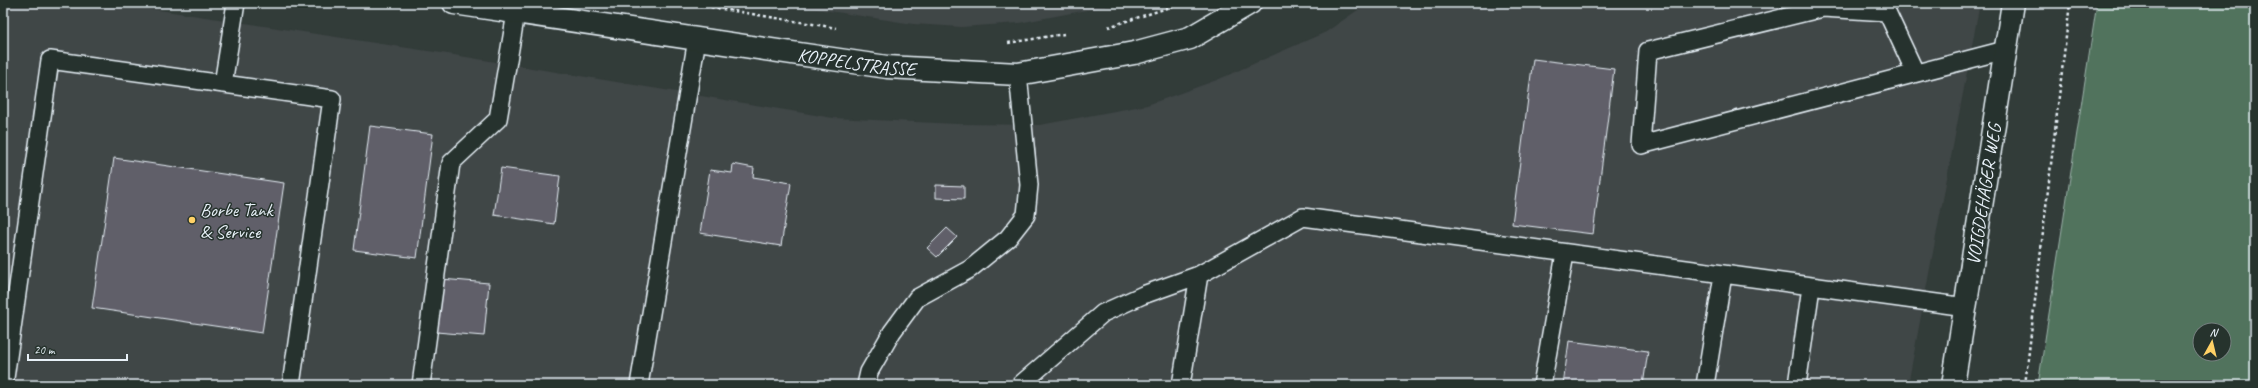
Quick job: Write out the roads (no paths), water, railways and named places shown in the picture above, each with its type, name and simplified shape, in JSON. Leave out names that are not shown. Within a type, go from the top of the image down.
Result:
[{"type":"street","name":"KOPPELSTRASSE","points":[[454,3],[887,68],[1018,74],[1134,53],[1190,38],[1250,3]]},
{"type":"street","name":"VOIGDEHÄGER WEG","points":[[1953,385],[2013,3]]},
{"type":"lane","points":[[223,84],[236,3]]},
{"type":"lane","points":[[1915,72],[1886,12],[1824,8],[1648,51],[1641,145],[1915,72],[2005,50]]},
{"type":"lane","points":[[421,385],[451,163],[498,120],[516,13]]},
{"type":"lane","points":[[639,385],[697,39]]},
{"type":"lane","points":[[4,385],[50,60],[332,99],[291,385]]},
{"type":"lane","points":[[866,385],[869,372],[892,332],[917,298],[970,268],[1008,238],[1026,215],[1028,185],[1018,74]]},
{"type":"lane","points":[[1020,385],[1104,313],[1143,295],[1199,275],[1303,217],[1723,276],[1966,307]]},
{"type":"lane","points":[[1542,385],[1565,254]]},
{"type":"lane","points":[[1181,385],[1199,275]]},
{"type":"lane","points":[[1705,385],[1723,276]]},
{"type":"lane","points":[[1797,385],[1811,287]]},
{"type":"place","name":"Borbe Tank & Service","points":[[192,220]]}]
